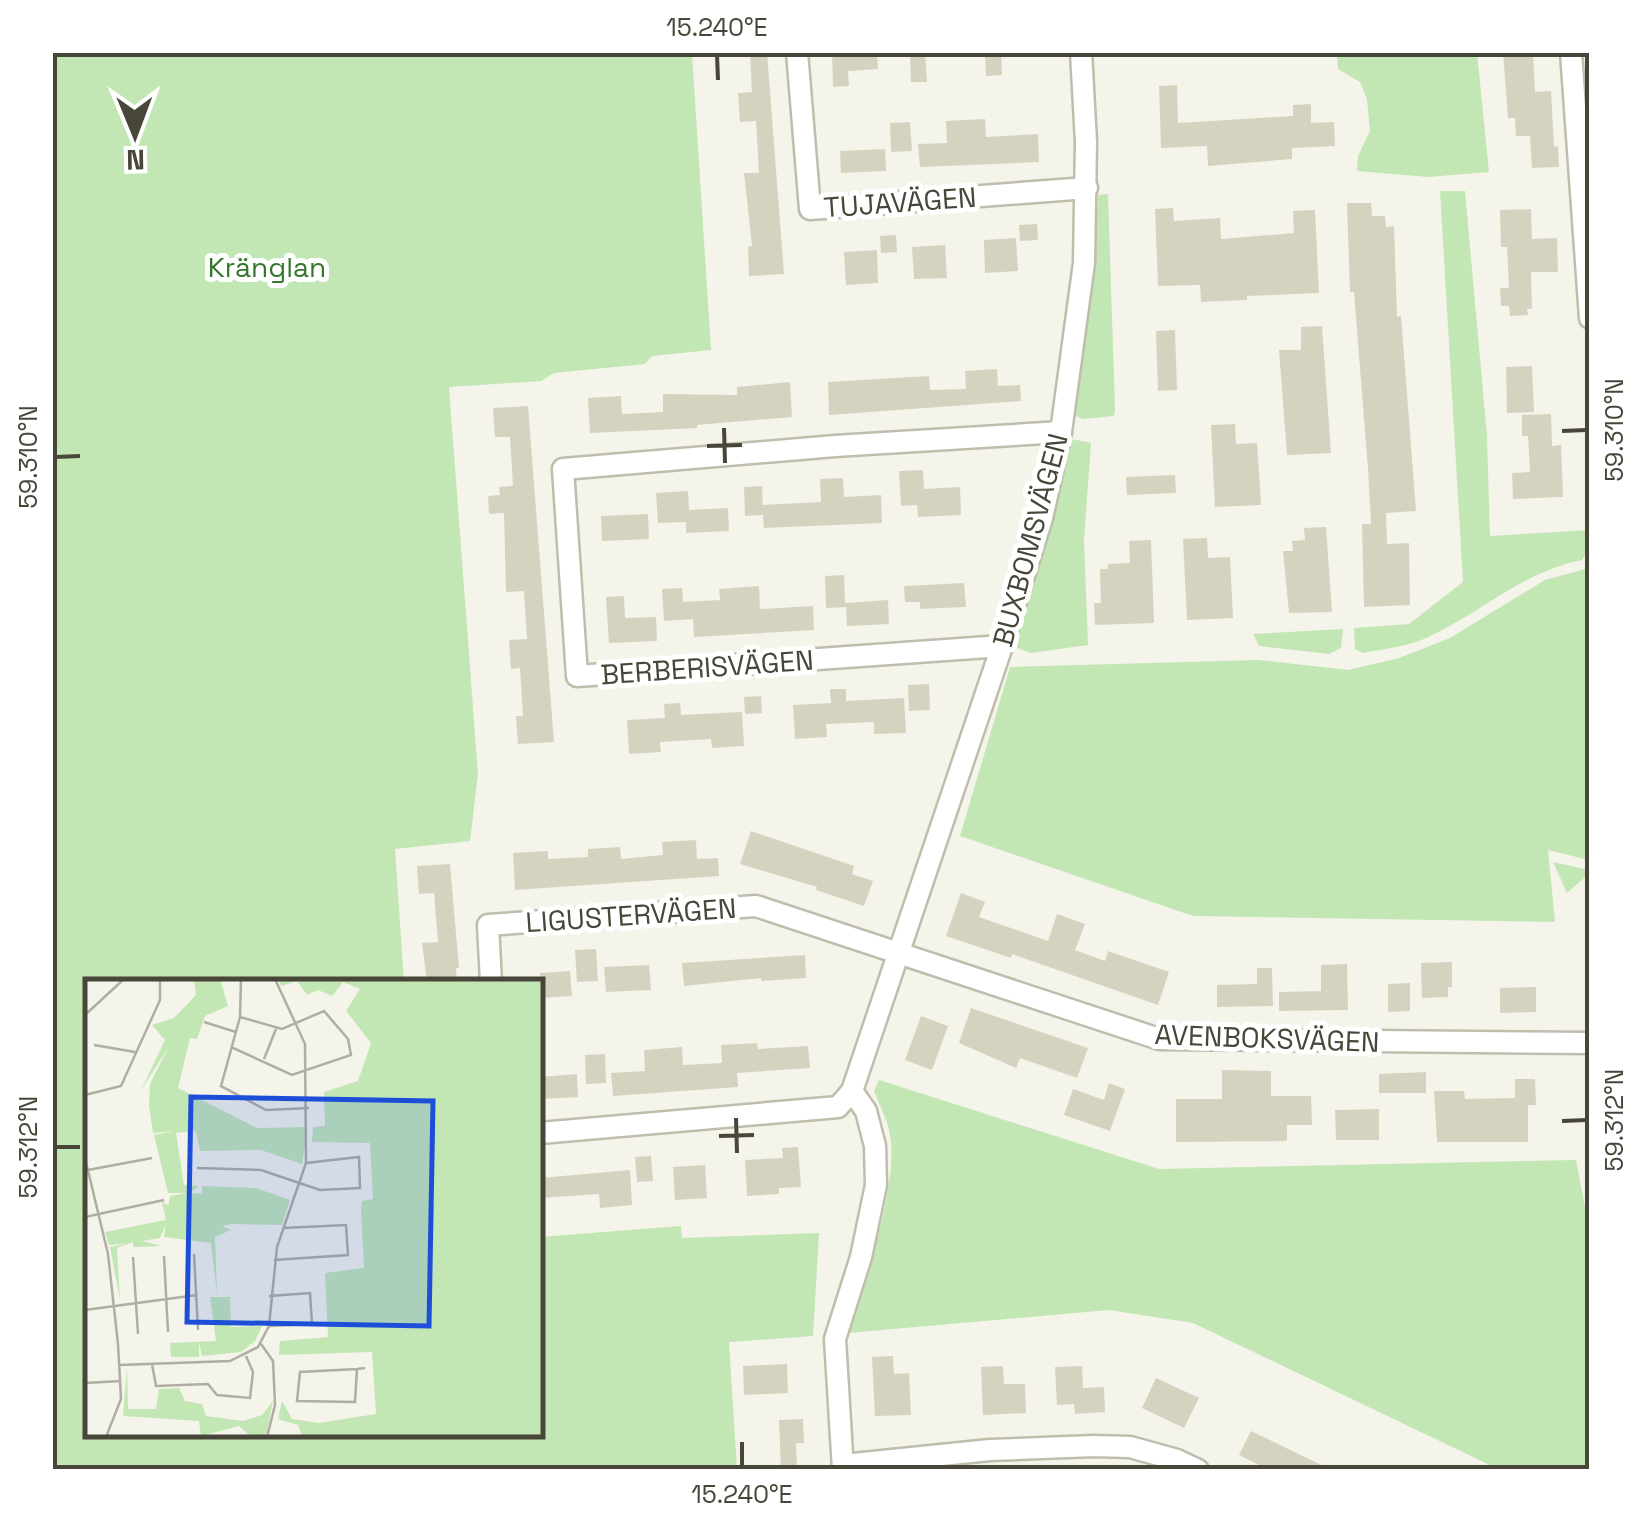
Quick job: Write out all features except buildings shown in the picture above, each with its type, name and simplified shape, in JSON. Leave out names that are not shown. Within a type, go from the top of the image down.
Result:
[{"type":"street","name":"TUJAVÄGEN","points":[[797,52],[810,209],[1087,188]]},
{"type":"street","name":"BUXBOMSVÄGEN","points":[[897,952],[1002,646],[1042,518],[1061,432],[1080,296],[1087,188],[1081,52]]},
{"type":"street","points":[[1570,52],[1585,180],[1590,318]]},
{"type":"street","name":"BERBERISVÄGEN","points":[[1002,646],[577,676],[563,470],[835,446],[1061,432]]},
{"type":"street","name":"LIGUSTERVÄGEN","points":[[491,979],[488,925],[756,906],[897,952]]},
{"type":"street","points":[[542,1133],[838,1107],[852,1091],[897,952]]},
{"type":"street","name":"AVENBOKSVÄGEN","points":[[897,952],[1159,1039],[1590,1043]]},
{"type":"street","points":[[852,1091],[866,1110],[875,1146],[876,1184],[862,1257],[835,1339],[843,1467],[990,1450],[1094,1446],[1130,1447],[1178,1460],[1198,1470]]},
{"type":"green space","name":"Kränglan","points":[[52,53],[692,53],[711,350],[652,356],[645,364],[554,373],[541,381],[449,387],[478,774],[470,841],[395,849],[404,979],[85,979],[85,1437],[542,1437],[542,1237],[681,1226],[682,1238],[819,1233],[813,1336],[729,1342],[737,1469],[53,1469]]},
{"type":"green space","points":[[1337,53],[1477,53],[1489,172],[1428,177],[1357,171],[1358,156],[1370,131],[1367,99],[1360,82],[1338,69]]},
{"type":"green space","points":[[1440,191],[1465,191],[1487,436],[1490,536],[1589,530],[1589,549],[1582,560],[1539,574],[1424,639],[1363,653],[1355,649],[1354,628],[1409,624],[1463,582]]},
{"type":"green space","points":[[1108,194],[1115,409],[1114,416],[1083,419],[1075,415],[1093,284],[1098,195]]},
{"type":"green space","points":[[1072,439],[1091,443],[1084,540],[1088,645],[1031,653],[1012,646]]},
{"type":"green space","points":[[1589,568],[1589,860],[1548,850],[1555,922],[1193,916],[960,836],[1010,667],[1258,660],[1348,670],[1399,658],[1450,638],[1545,580]]},
{"type":"green space","points":[[1343,629],[1341,648],[1329,654],[1259,646],[1253,634]]},
{"type":"green space","points":[[1553,862],[1589,870],[1589,874],[1567,893]]},
{"type":"green space","points":[[879,1080],[1159,1169],[1576,1160],[1590,1233],[1589,1469],[1498,1469],[1193,1323],[1109,1310],[848,1333],[878,1234],[889,1180],[890,1135],[874,1091]]}]
